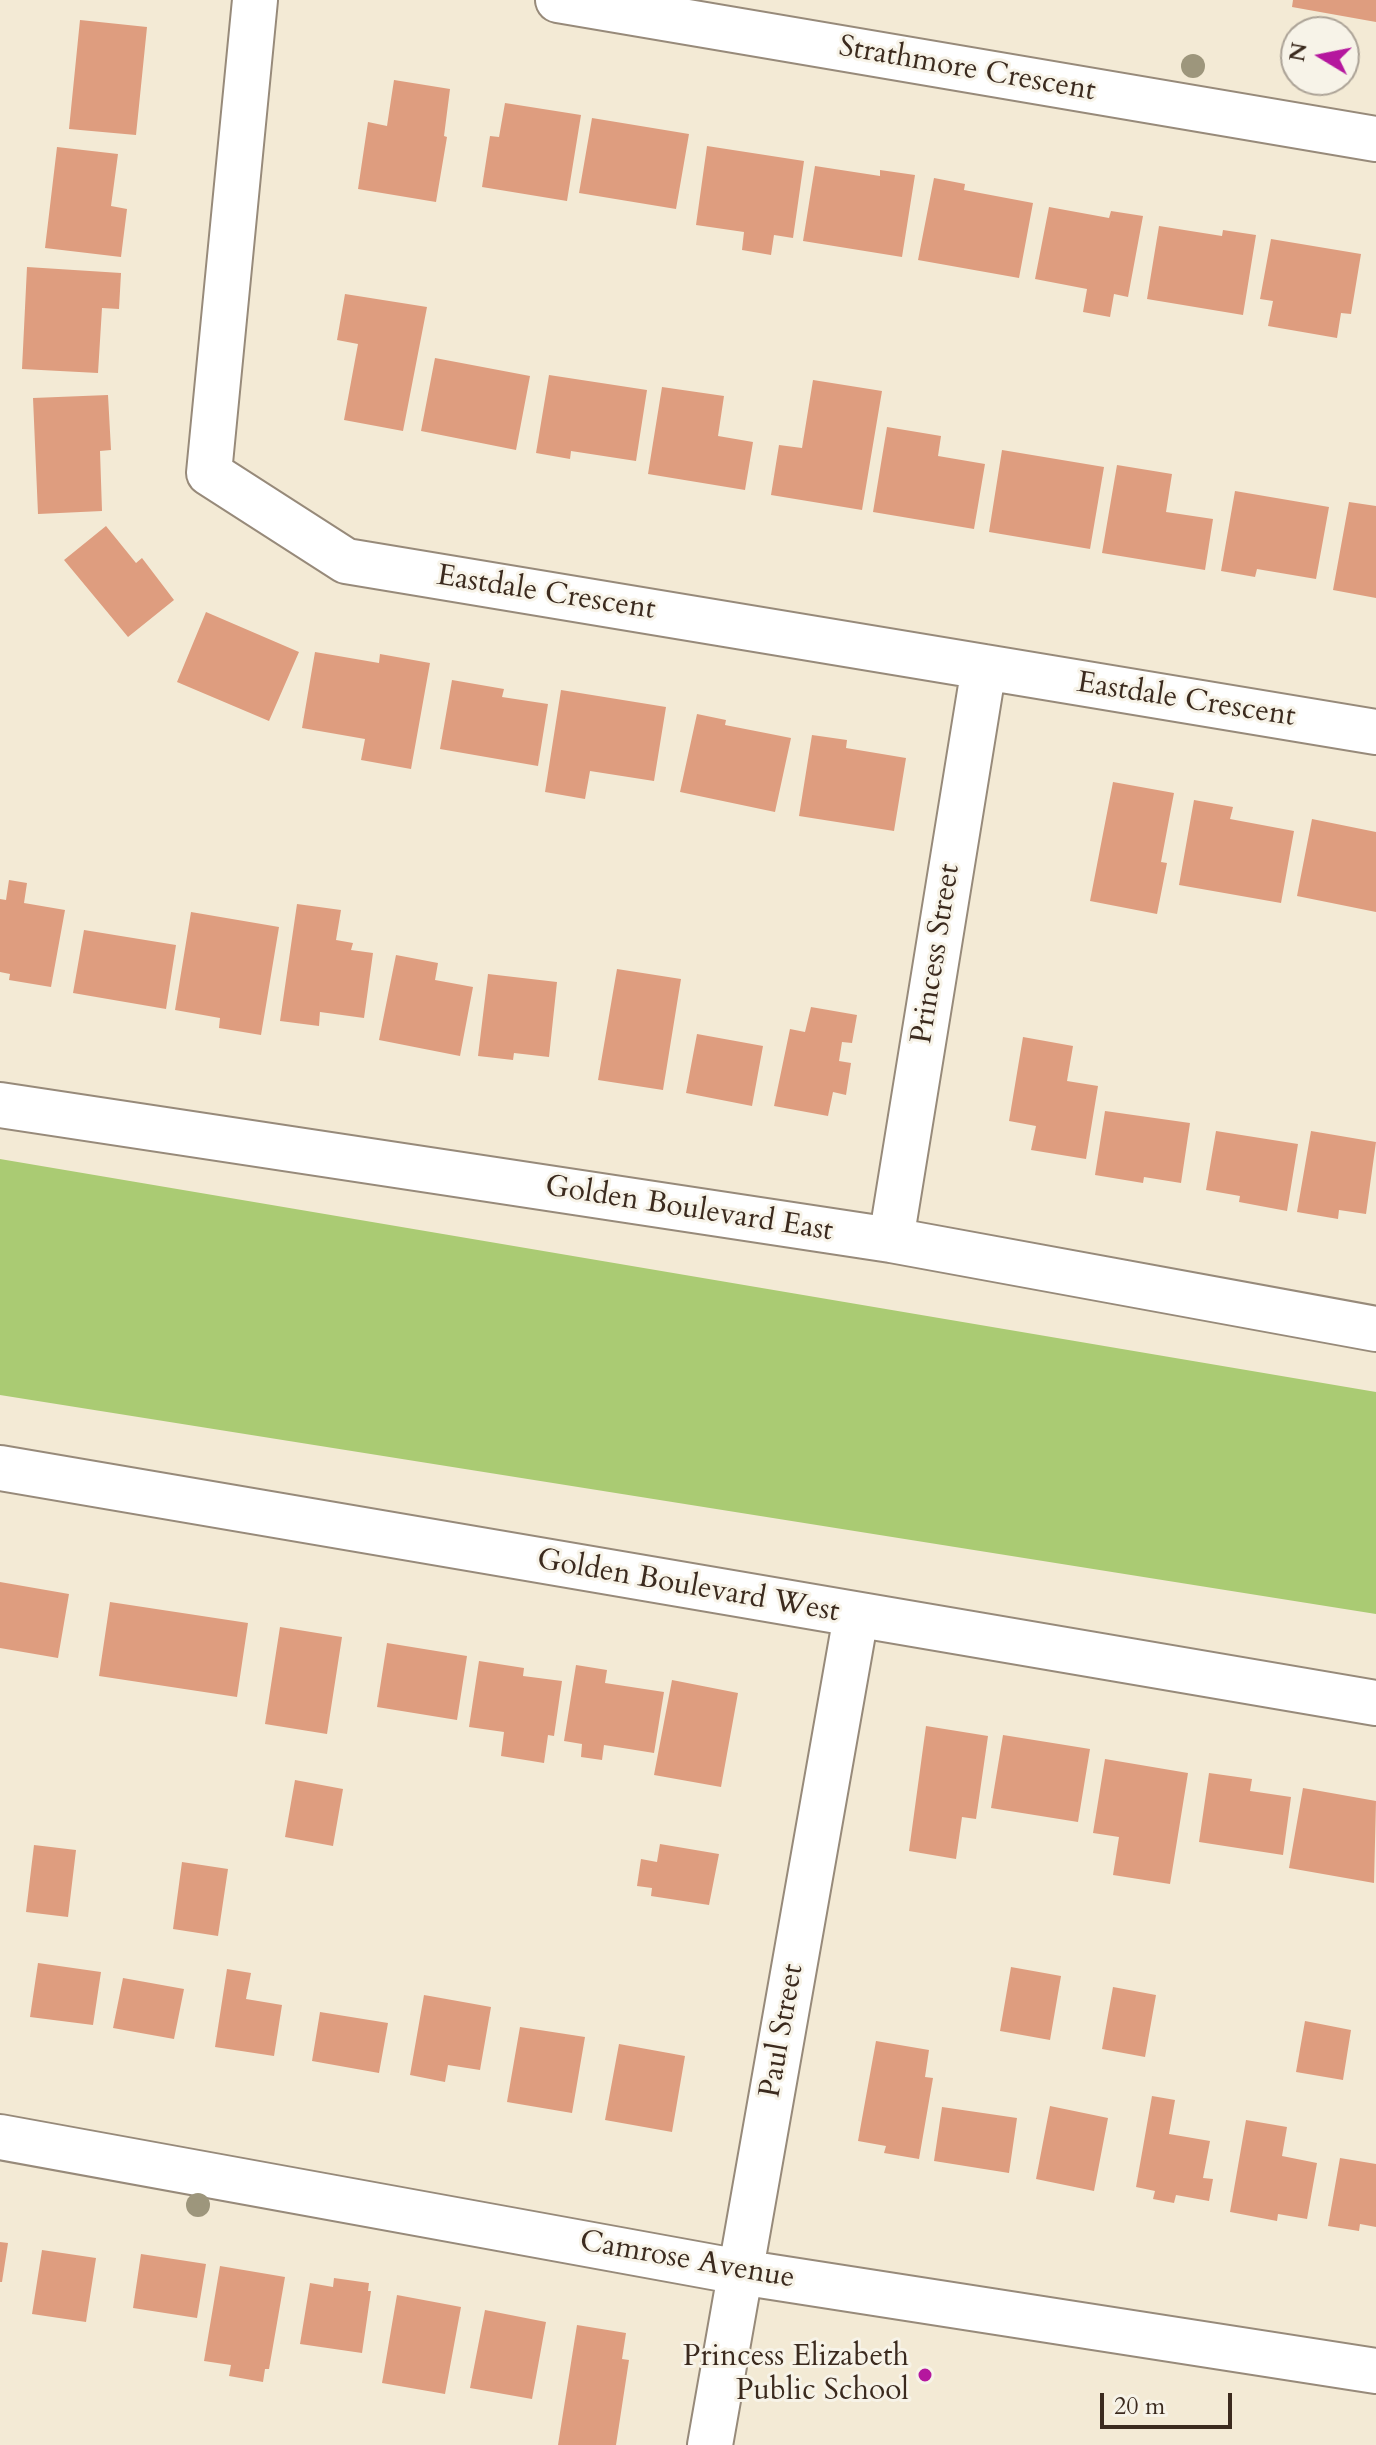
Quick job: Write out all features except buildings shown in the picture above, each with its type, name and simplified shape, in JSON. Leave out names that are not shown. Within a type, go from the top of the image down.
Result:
[{"type":"street","name":"Eastdale Crescent","points":[[255,0],[209,473],[346,561],[1376,732]]},
{"type":"street","name":"Strathmore Crescent","points":[[558,0],[1376,139]]},
{"type":"street","name":"Princess Street","points":[[891,1240],[984,667]]},
{"type":"street","name":"Golden Boulevard East","points":[[0,1105],[891,1240],[1376,1329]]},
{"type":"street","name":"Golden Boulevard West","points":[[0,1468],[1376,1703]]},
{"type":"street","name":"Paul Street","points":[[710,2445],[856,1616]]},
{"type":"street","name":"Camrose Avenue","points":[[0,2137],[740,2272],[1376,2371]]},
{"type":"green space","points":[[0,1159],[1376,1392],[1376,1614],[0,1395]]},
{"type":"place","name":"Princess Elizabeth Public School","points":[[925,2375]]}]
